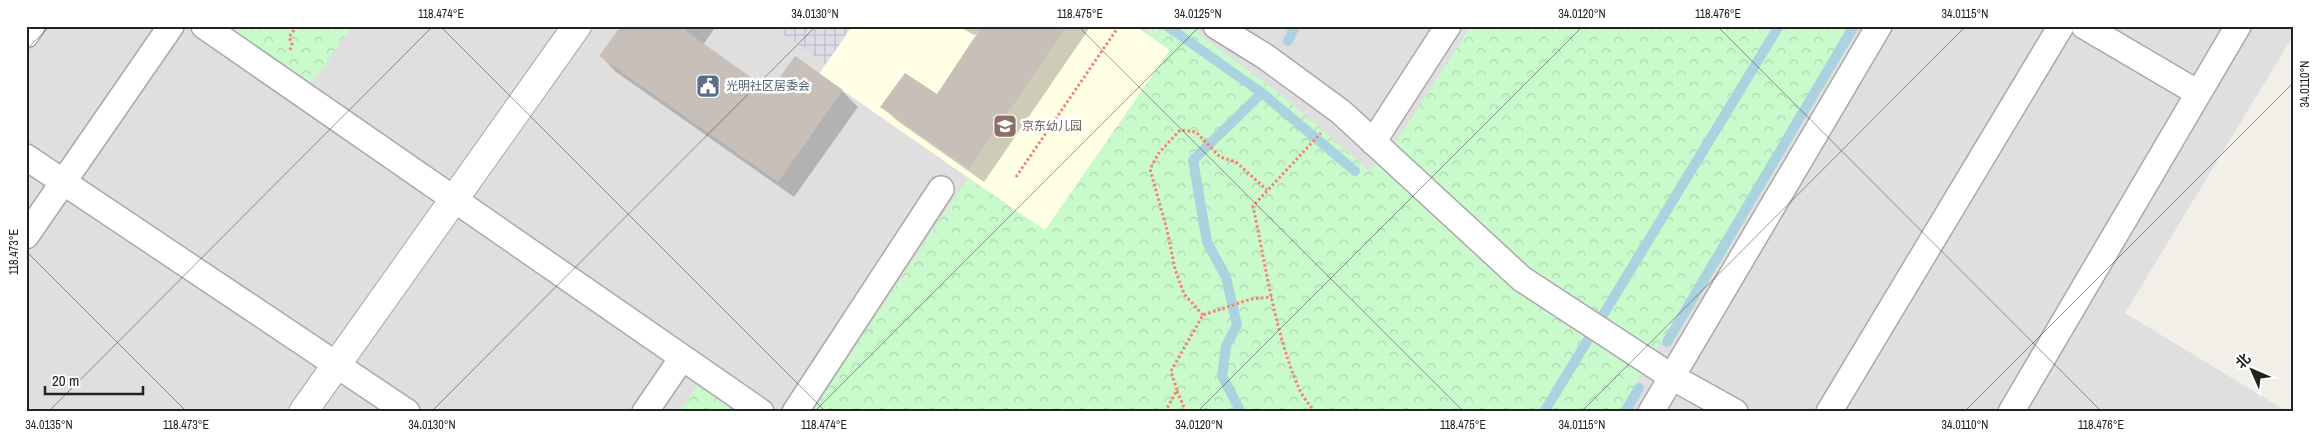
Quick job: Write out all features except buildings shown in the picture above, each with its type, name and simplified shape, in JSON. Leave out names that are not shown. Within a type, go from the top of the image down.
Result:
[{"type":"street","points":[[26,35],[32,26]]},
{"type":"street","points":[[26,236],[171,26]]},
{"type":"street","points":[[204,26],[761,412]]},
{"type":"street","points":[[303,412],[577,26]]},
{"type":"street","points":[[1373,142],[1448,26]]},
{"type":"street","points":[[1652,412],[1879,26]]},
{"type":"street","points":[[1829,412],[2061,26]]},
{"type":"street","points":[[2084,26],[2198,93]]},
{"type":"street","points":[[2011,412],[2238,26]]},
{"type":"street","points":[[1229,30],[1341,112],[1522,279],[1672,377],[1735,412]]},
{"type":"street","points":[[26,157],[407,412]]},
{"type":"street","points":[[795,412],[941,189]]},
{"type":"street","points":[[645,412],[682,358]]},
{"type":"path","points":[[1016,177],[1119,26]]},
{"type":"path","points":[[1315,412],[1298,388],[1272,297],[1253,206],[1325,128]]},
{"type":"path","points":[[1203,315],[1184,294],[1175,269],[1167,230],[1150,169],[1158,154],[1180,130],[1196,132],[1218,155],[1236,162],[1267,190]]},
{"type":"path","points":[[1186,412],[1171,371],[1203,315],[1245,301],[1272,297]]},
{"type":"path","points":[[1164,412],[1177,390]]},
{"type":"shaded area","points":[[26,26],[2293,26],[2293,36],[2125,313],[2288,412],[26,412]]},
{"type":"shaded area","points":[[772,26],[852,26],[826,64]]},
{"type":"shaded area","name":"京东幼儿园","points":[[852,26],[1135,26],[1170,50],[1045,231],[819,74]]},
{"type":"green space","points":[[223,26],[352,26],[309,87]]},
{"type":"green space","points":[[1149,26],[1187,26],[1278,92],[1368,170],[1398,139],[1471,26],[1850,26],[1619,412],[812,412],[968,178],[1045,230],[1170,50],[1145,33]]},
{"type":"green space","points":[[699,383],[744,412],[680,412]]},
{"type":"waterway","points":[[1167,26],[1262,93],[1355,171]]},
{"type":"waterway","points":[[1288,41],[1295,26]]},
{"type":"waterway","points":[[1544,412],[1779,26]]},
{"type":"waterway","points":[[1667,342],[1854,26]]},
{"type":"waterway","points":[[1241,412],[1222,376],[1226,346],[1237,325],[1226,277],[1207,242],[1193,160],[1262,93]]},
{"type":"waterway","points":[[1625,412],[1639,388]]},
{"type":"place","name":"光明社区居委会","points":[[708,86]]},
{"type":"place","name":"京东幼儿园","points":[[1005,126]]}]
